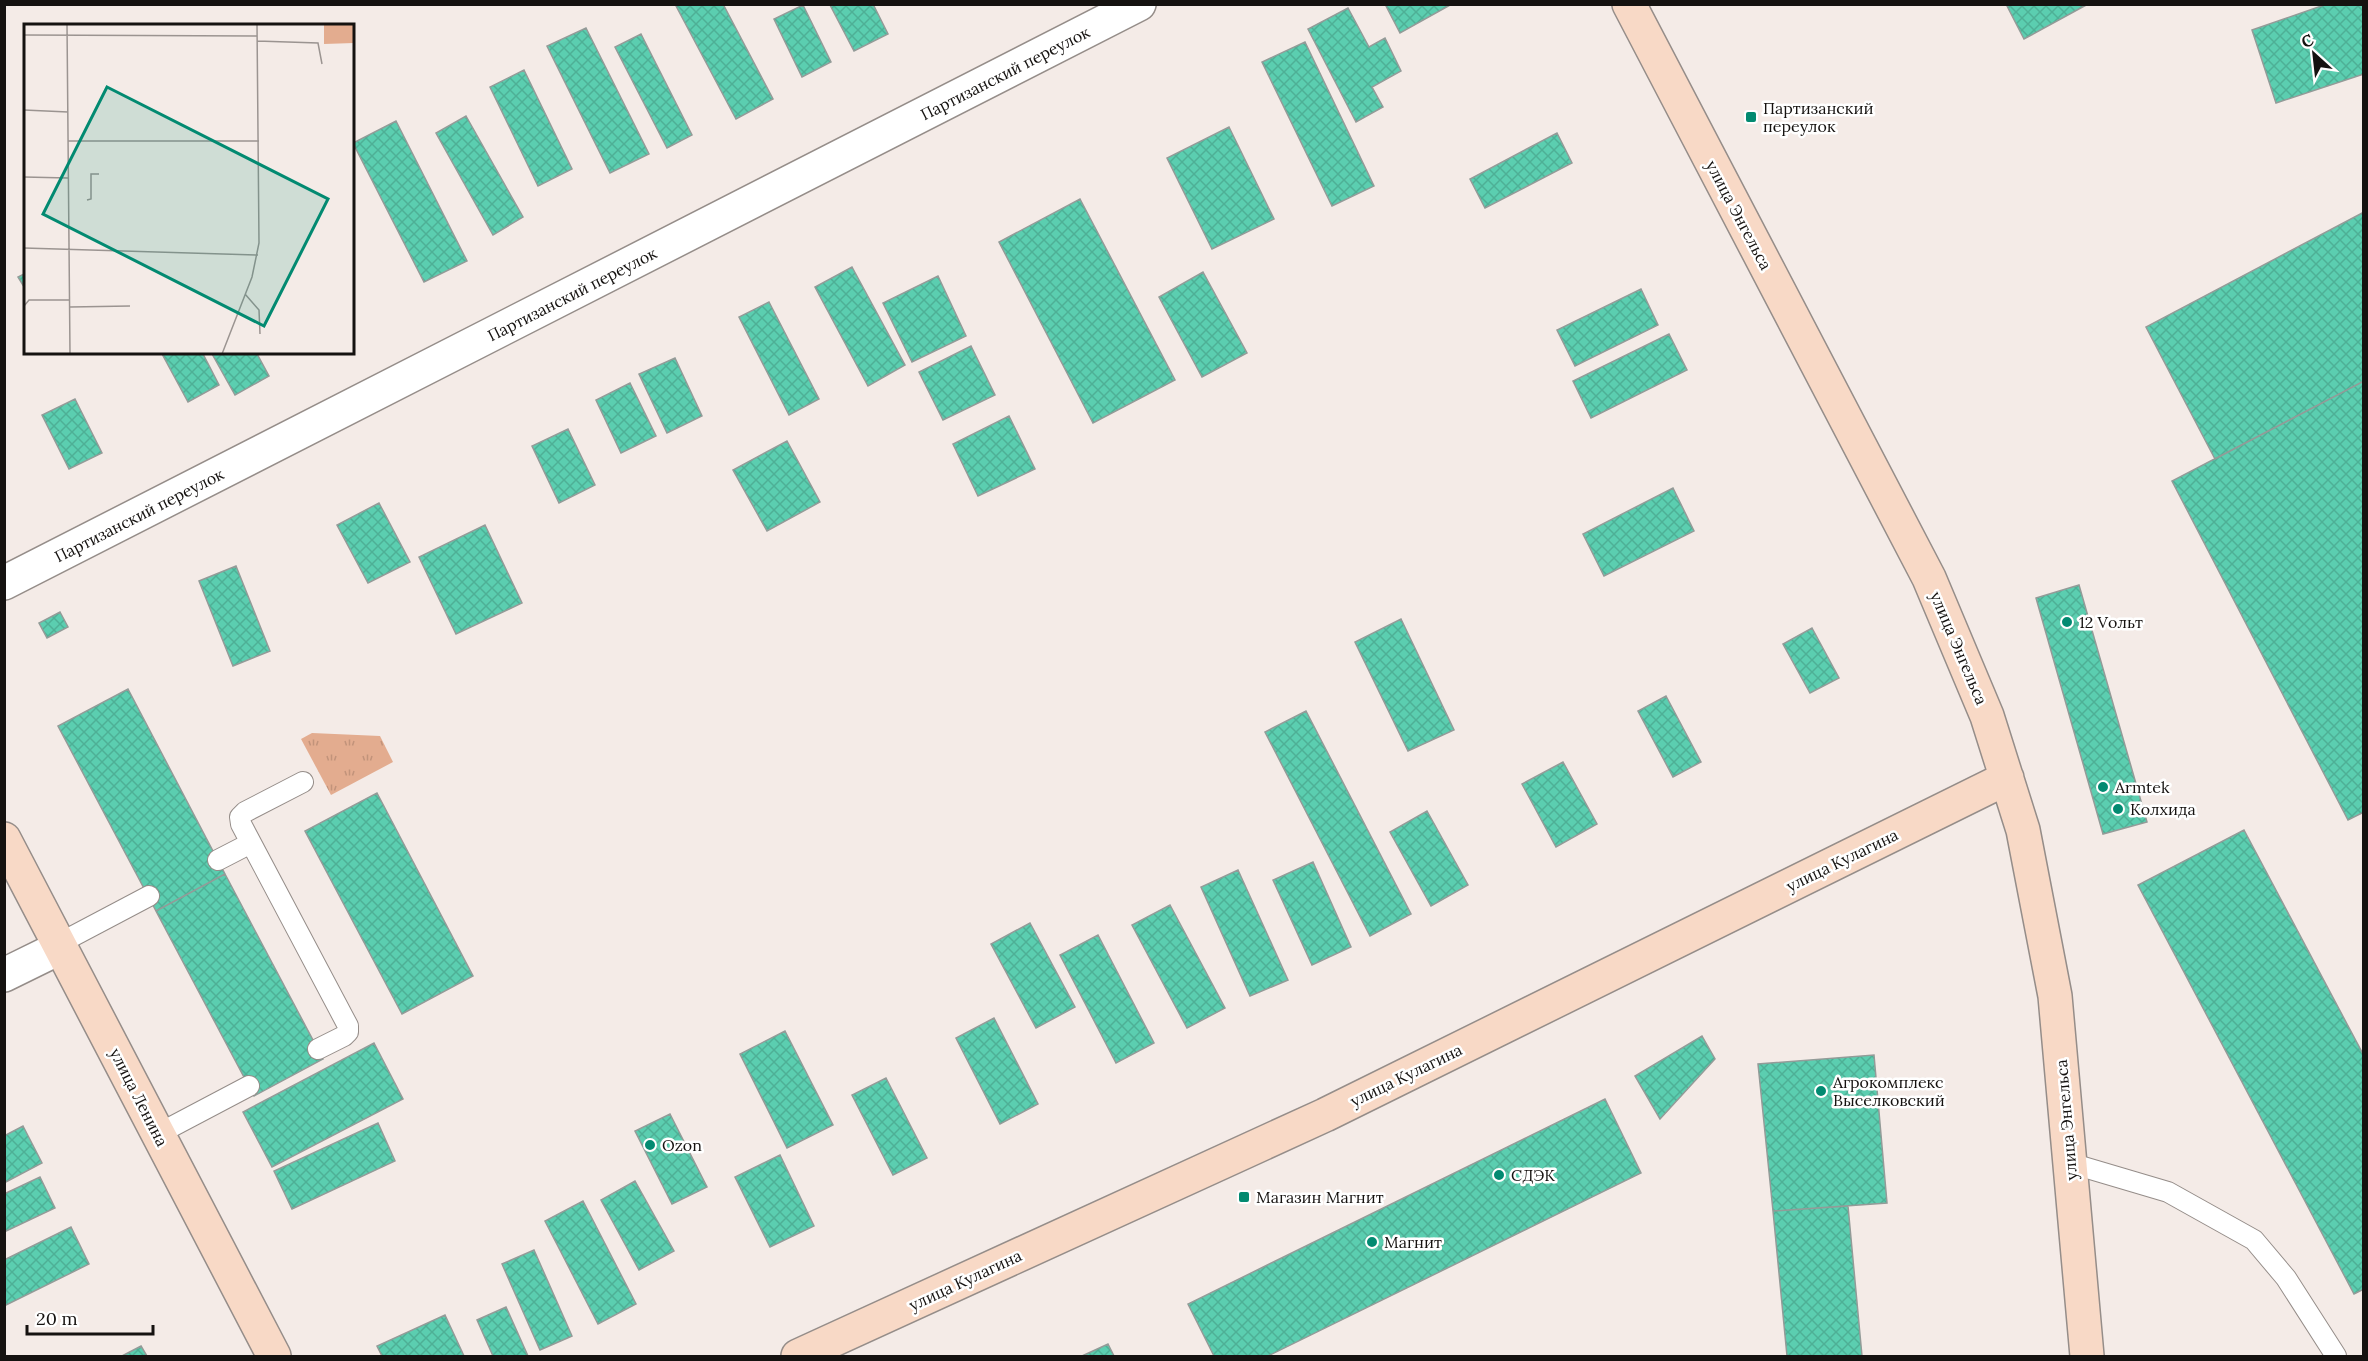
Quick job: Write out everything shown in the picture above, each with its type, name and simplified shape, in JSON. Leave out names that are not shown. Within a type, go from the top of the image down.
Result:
[{"type":"main road","name":"улица Энгельса","points":[[1629,4],[1929,578],[1970,672],[2007,778],[2025,840],[2055,996],[2087,1356]]},
{"type":"main road","name":"улица Кулагина","points":[[798,1356],[1325,1115],[2007,778]]},
{"type":"main road","name":"улица Ленина","points":[[4,839],[274,1356]]},
{"type":"street","name":"Партизанский переулок","points":[[4,583],[1139,4]]},
{"type":"street","points":[[4,975],[61,945]]},
{"type":"lane","points":[[303,782],[245,812],[240,817],[241,824],[348,1026],[348,1032],[344,1036],[318,1049]]},
{"type":"lane","points":[[218,860],[251,843]]},
{"type":"lane","points":[[61,945],[149,896]]},
{"type":"lane","points":[[158,1134],[249,1086]]},
{"type":"lane","points":[[2070,1163],[2168,1192],[2254,1240],[2286,1278],[2336,1356]]},
{"type":"green space","points":[[312,733],[380,736],[393,762],[331,795],[301,739]]},
{"type":"building","points":[[675,4],[723,4],[773,99],[736,119]]},
{"type":"building","points":[[873,4],[888,34],[854,51],[830,5]]},
{"type":"building","points":[[1385,4],[1452,4],[1400,33]]},
{"type":"building","points":[[2006,4],[2088,4],[2024,39]]},
{"type":"building","points":[[2327,4],[2364,4],[2364,74],[2276,103],[2252,30]]},
{"type":"building","points":[[803,5],[831,62],[802,77],[774,19]]},
{"type":"building","points":[[1348,8],[1369,47],[1385,38],[1401,71],[1372,87],[1383,107],[1356,122],[1308,29]]},
{"type":"building","points":[[586,28],[649,154],[610,173],[547,46]]},
{"type":"building","points":[[641,34],[692,135],[667,148],[615,47]]},
{"type":"building","points":[[1305,42],[1374,186],[1332,206],[1262,62]]},
{"type":"building","points":[[524,70],[572,169],[538,186],[490,87]]},
{"type":"building","points":[[466,116],[523,217],[493,235],[436,133]]},
{"type":"building","points":[[396,121],[467,261],[424,282],[354,142]]},
{"type":"building","points":[[1229,127],[1274,219],[1212,249],[1167,158]]},
{"type":"building","points":[[1557,133],[1572,163],[1485,208],[1470,179]]},
{"type":"building","points":[[1080,199],[1175,380],[1093,423],[999,242]]},
{"type":"building","points":[[2364,212],[2364,381],[2215,459],[2146,327]]},
{"type":"building","points":[[852,267],[905,365],[868,386],[815,287]]},
{"type":"building","points":[[1203,272],[1247,353],[1202,377],[1159,297]]},
{"type":"building","points":[[24,274],[24,287],[18,277]]},
{"type":"building","points":[[938,276],[966,336],[912,362],[883,303]]},
{"type":"building","points":[[1641,289],[1658,325],[1575,366],[1557,330]]},
{"type":"building","points":[[769,302],[819,399],[789,415],[739,317]]},
{"type":"building","points":[[1669,334],[1687,370],[1591,418],[1573,381]]},
{"type":"building","points":[[971,346],[995,395],[943,420],[919,372]]},
{"type":"building","points":[[162,354],[203,354],[219,385],[188,402]]},
{"type":"building","points":[[212,354],[257,354],[269,376],[235,395]]},
{"type":"building","points":[[675,358],[702,416],[667,433],[639,374]]},
{"type":"building","points":[[2364,381],[2364,812],[2348,820],[2172,481]]},
{"type":"building","points":[[630,383],[656,436],[621,453],[596,400]]},
{"type":"building","points":[[75,399],[102,453],[69,469],[42,415]]},
{"type":"building","points":[[1009,416],[1035,469],[978,496],[953,444]]},
{"type":"building","points":[[568,429],[595,485],[559,503],[532,446]]},
{"type":"building","points":[[787,441],[820,502],[767,531],[733,470]]},
{"type":"building","points":[[1673,488],[1694,531],[1604,576],[1583,534]]},
{"type":"building","points":[[379,503],[410,562],[368,583],[337,525]]},
{"type":"building","points":[[485,525],[522,603],[456,634],[419,557]]},
{"type":"building","points":[[236,566],[270,651],[233,666],[199,581]]},
{"type":"building","points":[[2079,585],[2147,822],[2103,834],[2036,598]]},
{"type":"building","points":[[60,612],[68,627],[47,638],[39,623]]},
{"type":"building","points":[[1401,619],[1454,730],[1408,751],[1355,642]]},
{"type":"building","points":[[1812,628],[1839,678],[1810,693],[1783,644]]},
{"type":"building","points":[[128,689],[225,874],[156,911],[58,726]]},
{"type":"building","points":[[1666,696],[1701,762],[1673,777],[1638,711]]},
{"type":"building","points":[[1306,711],[1411,914],[1370,936],[1265,732]]},
{"type":"building","points":[[1563,762],[1597,824],[1556,847],[1522,784]]},
{"type":"building","points":[[377,793],[473,976],[402,1014],[305,831]]},
{"type":"building","points":[[1427,811],[1468,885],[1431,906],[1390,832]]},
{"type":"building","points":[[2244,830],[2364,1056],[2364,1289],[2354,1294],[2138,885]]},
{"type":"building","points":[[1313,862],[1351,947],[1312,965],[1273,880]]},
{"type":"building","points":[[1238,870],[1288,980],[1250,996],[1201,887]]},
{"type":"building","points":[[225,874],[323,1059],[254,1096],[156,911]]},
{"type":"building","points":[[1170,905],[1225,1008],[1187,1028],[1132,925]]},
{"type":"building","points":[[1030,923],[1075,1007],[1036,1028],[991,944]]},
{"type":"building","points":[[1098,935],[1154,1043],[1116,1063],[1060,955]]},
{"type":"building","points":[[994,1018],[1038,1104],[1000,1124],[956,1038]]},
{"type":"building","points":[[785,1031],[833,1125],[787,1148],[740,1054]]},
{"type":"building","points":[[1702,1036],[1715,1059],[1660,1119],[1635,1076]]},
{"type":"building","points":[[374,1043],[403,1099],[272,1167],[243,1112]]},
{"type":"building","points":[[1874,1055],[1887,1203],[1773,1211],[1758,1064]]},
{"type":"building","points":[[886,1078],[927,1158],[893,1175],[852,1095]]},
{"type":"building","points":[[1605,1099],[1641,1173],[1268,1356],[1214,1356],[1188,1304]]},
{"type":"building","points":[[670,1114],[707,1187],[672,1204],[635,1131]]},
{"type":"building","points":[[378,1123],[395,1161],[292,1209],[274,1171]]},
{"type":"building","points":[[23,1126],[42,1163],[4,1183],[4,1136]]},
{"type":"building","points":[[780,1155],[814,1226],[770,1247],[735,1177]]},
{"type":"building","points":[[40,1177],[55,1208],[4,1232],[4,1194]]},
{"type":"building","points":[[635,1181],[674,1251],[639,1270],[601,1200]]},
{"type":"building","points":[[583,1201],[636,1304],[598,1324],[545,1221]]},
{"type":"building","points":[[1848,1206],[1862,1356],[1787,1356],[1773,1211]]},
{"type":"building","points":[[71,1227],[89,1264],[4,1306],[4,1260]]},
{"type":"building","points":[[534,1250],[572,1336],[540,1350],[502,1264]]},
{"type":"building","points":[[506,1307],[528,1356],[493,1356],[477,1320]]},
{"type":"building","points":[[445,1315],[464,1356],[382,1356],[377,1346]]},
{"type":"building","points":[[1108,1344],[1114,1356],[1082,1356]]},
{"type":"building","points":[[141,1346],[147,1356],[122,1356]]},
{"type":"place","name":"Партизанский переулок","points":[[1751,117]]},
{"type":"place","name":"12 Vольт","points":[[2067,622]]},
{"type":"place","name":"Armtek","points":[[2103,787]]},
{"type":"place","name":"Колхида","points":[[2118,809]]},
{"type":"place","name":"Агрокомплекс Выселковский","points":[[1821,1091]]},
{"type":"place","name":"Ozon","points":[[650,1145]]},
{"type":"place","name":"СДЭК","points":[[1499,1175]]},
{"type":"place","name":"Магазин Магнит","points":[[1244,1197]]},
{"type":"place","name":"Магнит","points":[[1372,1242]]}]
